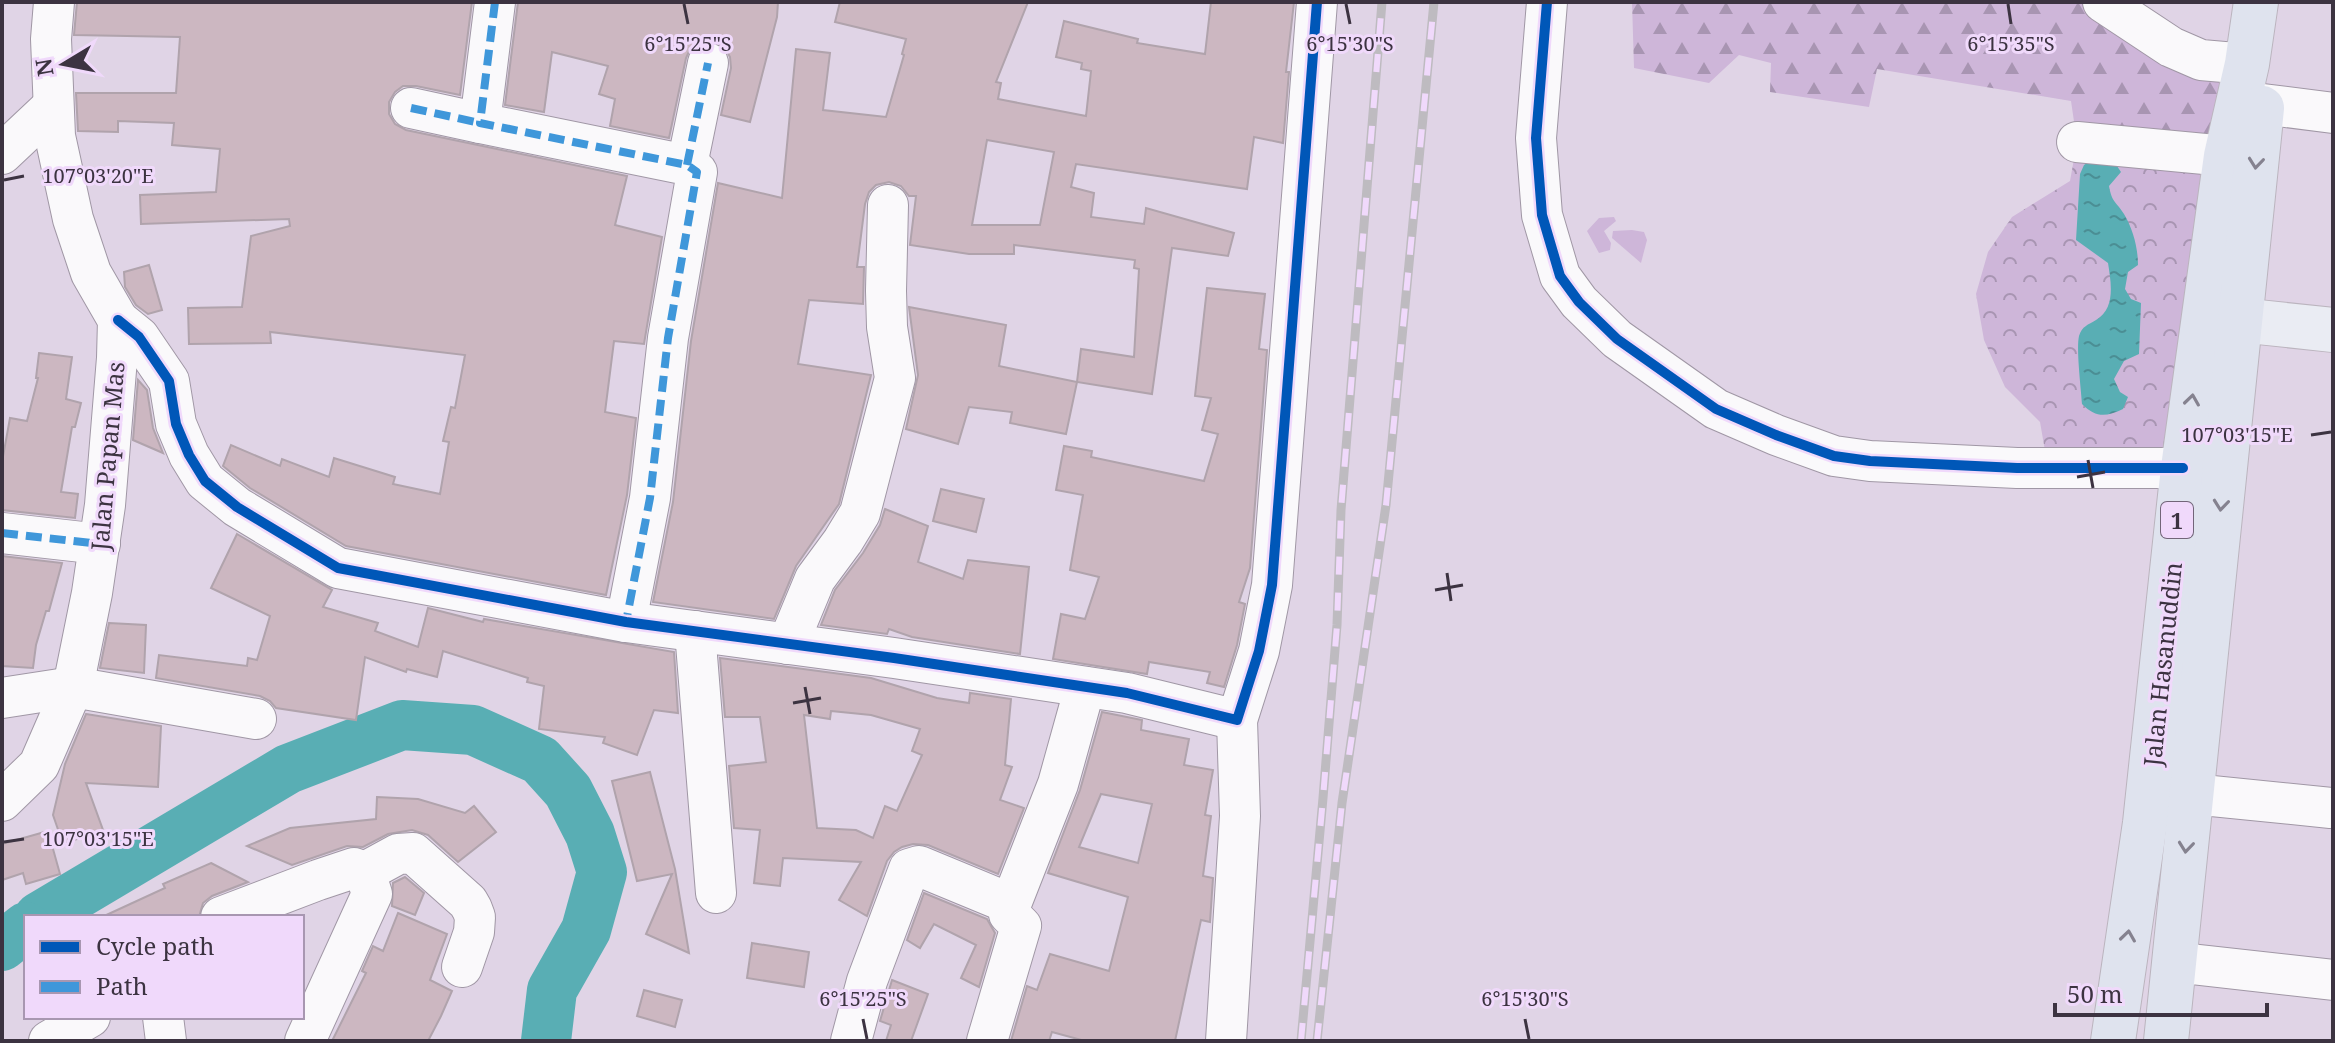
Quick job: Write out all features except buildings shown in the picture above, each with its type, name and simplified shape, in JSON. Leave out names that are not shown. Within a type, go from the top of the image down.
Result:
[{"type":"highway","name":"Jalan Hasanuddin","points":[[2113,1041],[2145,823],[2183,468],[2226,156],[2247,64],[2256,2]]},
{"type":"highway","name":"Jalan Hasanuddin","points":[[2166,1041],[2239,320],[2275,2]]},
{"type":"main road","points":[[2239,320],[2333,330]]},
{"type":"street","points":[[54,2],[51,39],[55,136],[73,219],[91,273],[118,320],[139,337],[169,381],[176,424],[189,455],[205,481],[237,507],[338,568],[626,622],[1127,693],[1237,720]]},
{"type":"street","points":[[480,123],[495,2]]},
{"type":"street","points":[[1226,1041],[1240,816],[1237,720],[1259,651],[1272,585],[1317,2]]},
{"type":"street","points":[[1547,2],[1536,138],[1542,215],[1560,276],[1579,302],[1617,339],[1716,409],[1834,456],[1870,461],[2017,468],[2183,468]]},
{"type":"street","points":[[2103,2],[2171,47],[2201,60],[2247,64]]},
{"type":"street","points":[[687,165],[708,63]]},
{"type":"street","points":[[2263,104],[2333,113]]},
{"type":"street","points":[[2,154],[53,106]]},
{"type":"street","points":[[411,108],[687,165],[693,168],[698,178],[668,338],[650,498],[626,622]]},
{"type":"street","points":[[2077,142],[2226,156]]},
{"type":"street","points":[[788,644],[815,579],[860,513],[895,378],[886,303],[888,205]]},
{"type":"street","name":"Jalan Papan Mas","points":[[2,801],[39,765],[73,687],[105,505],[118,320]]},
{"type":"street","points":[[2,533],[100,544]]},
{"type":"street","points":[[695,631],[716,893]]},
{"type":"street","points":[[2,698],[73,687],[256,719]]},
{"type":"street","points":[[987,1041],[1021,926],[1009,913],[1011,904],[1058,784],[1085,687]]},
{"type":"street","points":[[2192,794],[2331,808]]},
{"type":"street","points":[[231,915],[283,905],[354,868],[365,872],[398,854],[413,853],[468,902],[475,924],[462,967]]},
{"type":"street","points":[[851,1041],[867,981],[909,869],[919,866],[1011,904]]},
{"type":"street","points":[[305,1041],[372,894],[365,872]]},
{"type":"street","points":[[2173,962],[2333,980]]},
{"type":"street","points":[[49,1041],[87,1019]]},
{"type":"street","points":[[163,1019],[166,1041]]},
{"type":"street","points":[[294,1019],[298,1041]]},
{"type":"green space","points":[[1632,2],[2103,2],[2247,64],[2226,156],[2077,142],[2071,101],[1877,69],[1869,107],[1770,92],[1771,63],[1739,55],[1709,83],[1634,68]]},
{"type":"green space","points":[[2077,142],[2226,156],[2183,468],[2048,468],[2040,422],[2005,387],[1984,340],[1976,294],[1988,252],[2012,217],[2070,181]]},
{"type":"green space","points":[[1614,217],[1616,221],[1604,231],[1611,243],[1610,250],[1599,253],[1587,231],[1599,218]]},
{"type":"green space","points":[[1613,231],[1644,232],[1647,240],[1641,263],[1612,238]]},
{"type":"water","points":[[2095,158],[2115,163],[2121,172],[2109,186],[2113,199],[2130,226],[2137,252],[2138,265],[2128,272],[2125,289],[2131,299],[2141,303],[2139,354],[2124,361],[2114,379],[2120,392],[2128,397],[2123,409],[2106,415],[2092,412],[2082,404],[2078,359],[2080,333],[2107,309],[2111,294],[2108,263],[2076,240],[2080,174],[2084,165]]},
{"type":"waterway","points":[[42,915],[288,769],[402,725],[473,730],[540,760],[568,791],[590,834],[602,872],[586,930],[552,990],[546,1041]]},
{"type":"waterway","points":[[2,946],[24,929]]},
{"type":"railway","points":[[1301,1041],[1337,625],[1341,510],[1382,2]]},
{"type":"railway","points":[[1317,1041],[1342,803],[1386,505],[1434,2]]},
{"type":"marked path","points":[[495,2],[480,123],[687,165],[697,172],[668,338],[650,498],[626,622]]},
{"type":"marked path","points":[[687,165],[708,63]]},
{"type":"marked path","points":[[411,108],[480,123]]},
{"type":"marked path","points":[[2,533],[100,544]]},
{"type":"cycle path","points":[[118,320],[139,337],[169,381],[176,424],[189,455],[205,481],[237,507],[338,568],[626,622],[1127,693],[1237,720],[1259,651],[1272,585],[1317,2]]},
{"type":"cycle path","points":[[1547,2],[1536,138],[1542,215],[1560,276],[1579,302],[1617,339],[1716,409],[1834,456],[1870,461],[2017,468],[2183,468]]}]
